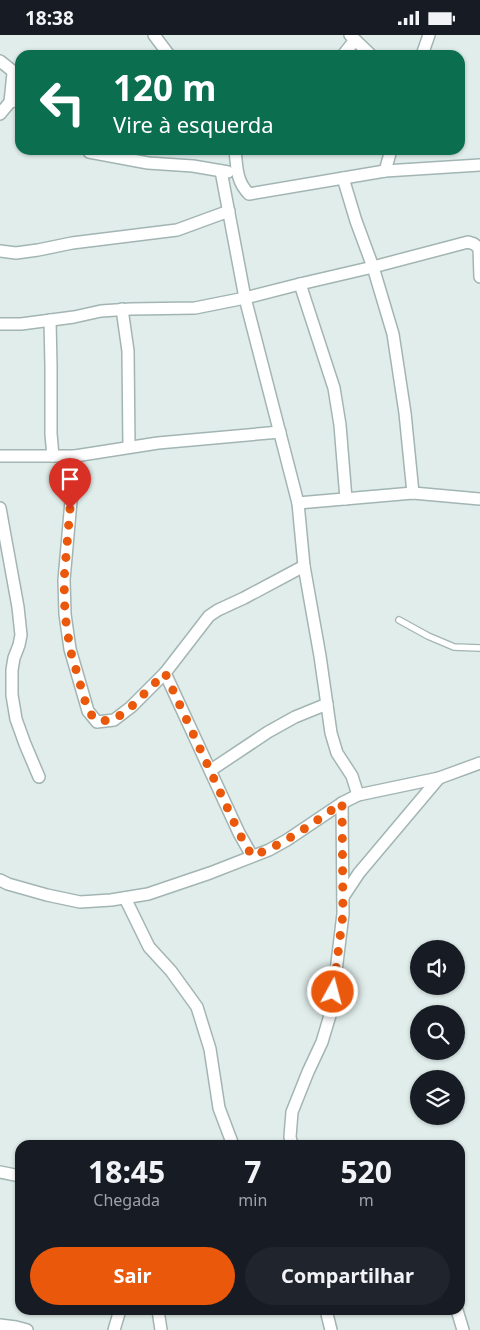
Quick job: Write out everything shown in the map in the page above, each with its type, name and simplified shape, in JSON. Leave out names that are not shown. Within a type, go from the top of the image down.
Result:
[{"type":"street","points":[[154,35],[165,50]]},
{"type":"street","points":[[424,50],[429,35]]},
{"type":"street","points":[[346,50],[353,37],[366,50]]},
{"type":"street","points":[[0,61],[15,73]]},
{"type":"street","points":[[0,114],[15,101]]},
{"type":"street","points":[[105,155],[148,163],[194,166],[238,174]]},
{"type":"street","points":[[235,155],[243,188],[249,194],[385,171],[480,165]]},
{"type":"street","points":[[385,171],[390,155]]},
{"type":"street","points":[[222,171],[245,298],[298,503],[304,566],[331,733],[338,753],[352,776],[358,795]]},
{"type":"street","points":[[344,178],[356,221],[374,267],[393,334],[405,413],[413,493]]},
{"type":"street","points":[[0,251],[16,253],[72,243],[177,230],[230,211]]},
{"type":"street","points":[[0,324],[21,324],[122,309],[195,308],[374,267],[468,242],[479,248],[480,277]]},
{"type":"street","points":[[300,284],[334,388],[340,425],[346,499]]},
{"type":"street","points":[[122,309],[128,351],[129,447]]},
{"type":"street","points":[[50,320],[50,434],[53,456]]},
{"type":"street","points":[[0,456],[76,456],[158,443],[280,432]]},
{"type":"street","points":[[76,456],[64,580],[65,615],[70,649],[88,711],[97,721],[114,720],[131,707],[165,673],[209,616],[218,609],[244,598],[304,566]]},
{"type":"street","points":[[298,503],[413,493],[480,499]]},
{"type":"street","points":[[0,508],[14,578],[21,635],[14,658],[12,695],[16,719],[24,744],[39,777]]},
{"type":"street","points":[[0,673],[12,678]]},
{"type":"street","points":[[165,673],[239,833],[252,856]]},
{"type":"street","points":[[211,770],[268,732],[295,717],[327,704]]},
{"type":"street","points":[[0,880],[47,895],[80,902],[112,900],[148,894],[269,850],[342,803],[358,795],[439,778],[480,763]]},
{"type":"street","points":[[343,897],[359,873],[439,778]]},
{"type":"street","points":[[291,1140],[292,1112],[322,1042],[331,1012],[343,914],[342,803]]},
{"type":"street","points":[[125,898],[149,947],[171,971],[197,1007],[210,1049],[220,1107],[231,1140]]},
{"type":"street","points":[[0,1172],[15,1175]]},
{"type":"street","points":[[114,1330],[118,1315]]},
{"type":"street","points":[[159,1315],[161,1330]]},
{"type":"street","points":[[327,1315],[331,1330]]},
{"type":"street","points":[[458,1315],[463,1330]]},
{"type":"street","points":[[0,1325],[27,1330]]},
{"type":"lane","points":[[399,620],[428,636],[454,647],[480,648]]},
{"type":"route","points":[[70,509],[64,580],[65,615],[70,649],[88,711],[97,721],[114,720],[131,707],[165,673],[239,833],[252,856],[269,850],[287,840],[342,803],[343,914],[333,992]]}]
